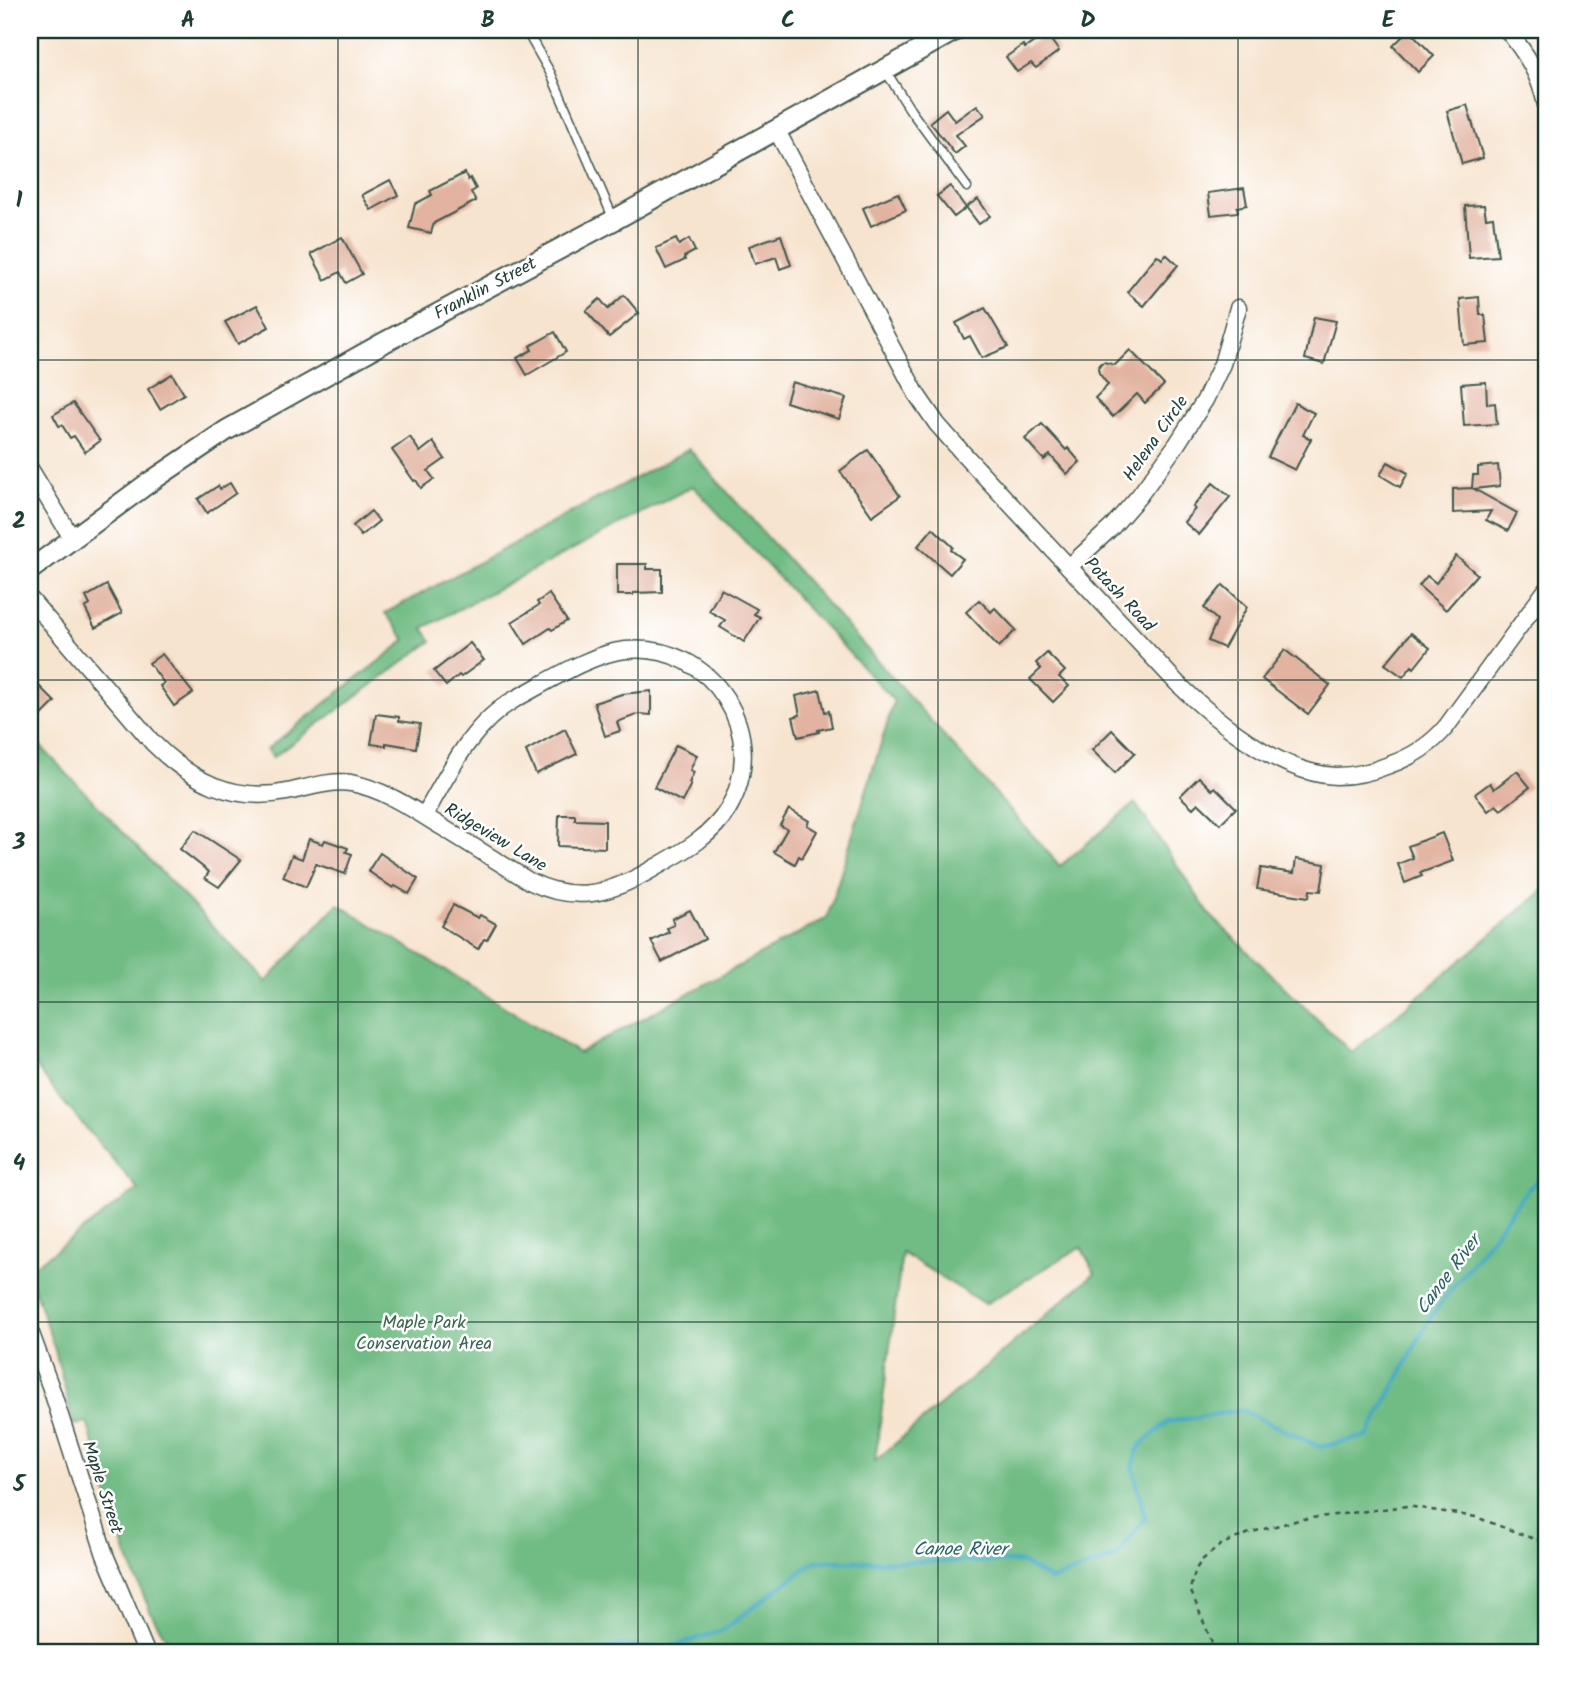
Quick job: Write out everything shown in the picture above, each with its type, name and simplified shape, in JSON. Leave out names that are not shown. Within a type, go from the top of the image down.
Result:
[{"type":"street","name":"Franklin Street","points":[[30,570],[167,470],[227,430],[956,30]]},
{"type":"street","points":[[1507,30],[1522,47],[1535,69],[1546,105]]},
{"type":"street","name":"Potash Road","points":[[776,129],[909,379],[937,424],[1177,682],[1236,732],[1287,763],[1316,773],[1337,776],[1361,774],[1417,753],[1436,738],[1546,590]]},
{"type":"street","name":"Helena Circle","points":[[1069,567],[1139,496],[1177,444],[1205,400],[1223,364],[1238,308]]},
{"type":"street","points":[[30,469],[72,538]]},
{"type":"street","name":"Ridgeview Lane","points":[[30,599],[153,743],[170,760],[209,785],[255,795],[276,794],[331,783],[350,783],[377,791],[424,816],[541,887],[561,893],[593,894],[624,884],[703,838],[722,819],[734,797],[741,772],[742,746],[737,720],[718,687],[688,662],[651,650],[612,652],[587,661],[514,699],[495,713],[467,744],[424,816]]},
{"type":"street","name":"Maple Street","points":[[30,1331],[105,1555],[146,1652]]},
{"type":"lane","points":[[501,30],[518,30]]},
{"type":"lane","points":[[527,30],[551,75],[614,220]]},
{"type":"lane","points":[[885,70],[911,111],[967,187]]},
{"type":"path","points":[[1216,1652],[1190,1589],[1196,1569],[1202,1560],[1222,1544],[1252,1532],[1303,1519],[1407,1506],[1476,1517],[1546,1542]]},
{"type":"green space","name":"Maple Park Conservation Area","points":[[689,449],[1060,866],[1135,803],[1210,915],[1352,1053],[1546,888],[1546,1652],[174,1652],[151,1613],[130,1564],[87,1422],[74,1425],[55,1350],[30,1277],[30,1269],[138,1189],[30,1059],[30,735],[266,982],[338,904],[579,1053],[827,918],[894,701],[693,486],[423,628],[432,641],[273,757],[267,749],[406,640],[385,613]],"holes":[[[1081,1247],[1095,1273],[875,1461],[902,1253],[985,1304]]]},
{"type":"building","points":[[1409,30],[1434,56],[1418,72],[1393,46]]},
{"type":"building","points":[[1046,34],[1059,51],[1036,68],[1031,63],[1017,72],[1006,57]]},
{"type":"building","points":[[977,105],[985,115],[956,135],[965,146],[955,154],[930,122],[946,109],[955,121]]},
{"type":"building","points":[[1467,105],[1483,158],[1462,164],[1447,111]]},
{"type":"building","points":[[465,173],[476,189],[471,192],[476,201],[434,223],[431,233],[409,228],[415,204],[432,195],[430,191]]},
{"type":"building","points":[[390,180],[398,195],[371,210],[362,195]]},
{"type":"building","points":[[950,186],[966,208],[954,217],[937,196]]},
{"type":"building","points":[[1244,188],[1247,205],[1237,207],[1238,212],[1211,215],[1208,193]]},
{"type":"building","points":[[898,193],[906,210],[871,226],[863,208]]},
{"type":"building","points":[[978,199],[990,216],[979,224],[966,207]]},
{"type":"building","points":[[1484,205],[1486,218],[1493,217],[1498,256],[1469,258],[1465,206]]},
{"type":"building","points":[[781,235],[791,265],[780,269],[776,257],[755,264],[749,246]]},
{"type":"building","points":[[342,237],[362,274],[346,283],[340,272],[325,280],[311,254]]},
{"type":"building","points":[[676,239],[679,245],[689,239],[695,251],[684,257],[685,260],[666,269],[656,248]]},
{"type":"building","points":[[1166,254],[1178,265],[1144,306],[1127,292],[1157,255],[1162,259]]},
{"type":"building","points":[[624,295],[639,313],[609,337],[586,311],[600,299],[608,309]]},
{"type":"building","points":[[1479,297],[1480,315],[1485,315],[1488,343],[1464,345],[1460,299]]},
{"type":"building","points":[[257,305],[269,327],[238,344],[225,322]]},
{"type":"building","points":[[985,308],[1008,347],[982,358],[970,336],[964,339],[956,323]]},
{"type":"building","points":[[1314,317],[1336,321],[1324,364],[1305,359]]},
{"type":"building","points":[[555,332],[566,352],[527,375],[517,358],[532,350],[530,346]]},
{"type":"building","points":[[1130,350],[1164,385],[1145,403],[1137,394],[1113,417],[1095,398],[1108,385],[1098,368],[1104,362],[1115,365]]},
{"type":"building","points":[[172,374],[184,394],[160,409],[148,389]]},
{"type":"building","points":[[792,382],[846,398],[839,419],[786,402]]},
{"type":"building","points":[[1486,382],[1487,404],[1495,403],[1497,424],[1464,426],[1461,384]]},
{"type":"building","points":[[73,403],[100,441],[85,452],[74,436],[70,438],[62,425],[59,426],[53,415]]},
{"type":"building","points":[[1295,403],[1314,413],[1303,435],[1311,439],[1295,470],[1268,457]]},
{"type":"building","points":[[1042,424],[1080,462],[1067,474],[1050,455],[1044,460],[1025,439]]},
{"type":"building","points":[[410,437],[420,452],[433,442],[445,459],[428,471],[434,479],[421,488],[392,450]]},
{"type":"building","points":[[868,450],[900,496],[872,516],[840,471]]},
{"type":"building","points":[[1388,462],[1408,473],[1400,487],[1380,475]]},
{"type":"building","points":[[1498,465],[1500,486],[1474,489],[1517,513],[1508,531],[1486,520],[1491,511],[1453,513],[1453,489],[1472,488],[1473,475],[1478,475],[1478,467]]},
{"type":"building","points":[[230,483],[236,493],[207,513],[198,499],[218,486],[220,489]]},
{"type":"building","points":[[1213,483],[1230,497],[1199,535],[1184,522]]},
{"type":"building","points":[[371,511],[379,521],[361,536],[353,526]]},
{"type":"building","points":[[933,528],[953,547],[951,550],[963,559],[950,574],[918,546]]},
{"type":"building","points":[[1456,556],[1477,574],[1446,610],[1419,586],[1427,576],[1436,583]]},
{"type":"building","points":[[617,564],[647,564],[647,569],[662,569],[662,592],[617,595]]},
{"type":"building","points":[[107,585],[122,613],[95,628],[85,608],[90,605],[86,597]]},
{"type":"building","points":[[1223,585],[1247,607],[1224,648],[1208,641],[1217,620],[1204,608]]},
{"type":"building","points":[[721,589],[757,609],[754,614],[760,617],[744,642],[720,627],[725,620],[709,611]]},
{"type":"building","points":[[549,594],[567,621],[552,630],[550,628],[526,644],[512,622],[539,605],[537,602]]},
{"type":"building","points":[[979,600],[991,612],[995,608],[1016,630],[999,647],[966,612]]},
{"type":"building","points":[[1411,633],[1430,648],[1403,677],[1385,664]]},
{"type":"building","points":[[470,643],[484,660],[446,686],[434,671]]},
{"type":"building","points":[[1285,650],[1330,685],[1308,714],[1262,679]]},
{"type":"building","points":[[1047,653],[1065,671],[1059,677],[1069,686],[1053,702],[1030,679],[1041,669],[1036,663]]},
{"type":"building","points":[[162,654],[193,693],[174,706],[160,686],[164,683],[149,663]]},
{"type":"building","points":[[30,677],[55,702],[39,718],[30,708]]},
{"type":"building","points":[[820,690],[832,727],[798,737],[793,717],[800,715],[796,696]]},
{"type":"building","points":[[651,691],[651,715],[639,714],[617,722],[620,731],[605,736],[594,703],[622,694]]},
{"type":"building","points":[[376,714],[399,717],[399,721],[420,724],[416,748],[386,743],[386,746],[371,744]]},
{"type":"building","points":[[565,729],[577,754],[536,774],[526,751]]},
{"type":"building","points":[[1112,730],[1135,753],[1115,773],[1092,750]]},
{"type":"building","points":[[676,745],[697,755],[690,770],[694,772],[689,783],[691,784],[682,802],[654,787]]},
{"type":"building","points":[[1517,771],[1530,787],[1501,810],[1496,805],[1488,811],[1475,794],[1490,783],[1494,789]]},
{"type":"building","points":[[1199,777],[1212,790],[1215,787],[1236,808],[1220,824],[1198,803],[1193,808],[1180,796]]},
{"type":"building","points":[[789,809],[809,821],[807,825],[817,831],[802,858],[799,856],[795,864],[774,852],[787,829],[780,825]]},
{"type":"building","points":[[559,815],[575,815],[575,820],[605,821],[605,848],[558,846]]},
{"type":"building","points":[[195,830],[241,860],[219,887],[205,878],[209,872],[180,849]]},
{"type":"building","points":[[1442,833],[1453,861],[1420,873],[1422,876],[1405,883],[1398,864],[1413,858],[1408,846]]},
{"type":"building","points":[[309,839],[323,844],[325,840],[348,848],[346,852],[352,854],[345,874],[316,864],[306,887],[283,877],[292,855],[302,859]]},
{"type":"building","points":[[380,853],[418,879],[409,894],[395,886],[393,888],[368,871]]},
{"type":"building","points":[[1296,859],[1325,864],[1321,891],[1310,890],[1309,897],[1257,889],[1261,868],[1294,873]]},
{"type":"building","points":[[453,905],[496,924],[478,949],[441,926]]},
{"type":"building","points":[[690,910],[705,939],[662,962],[651,941],[669,932],[667,928],[674,925],[672,919]]},
{"type":"waterway","name":"Canoe River","points":[[595,1652],[622,1645],[665,1649],[723,1630],[815,1561],[1021,1562],[1051,1580],[1116,1557],[1145,1518],[1133,1466],[1139,1447],[1168,1422],[1241,1410],[1320,1447],[1368,1436],[1429,1319],[1528,1189],[1546,1174]]}]
